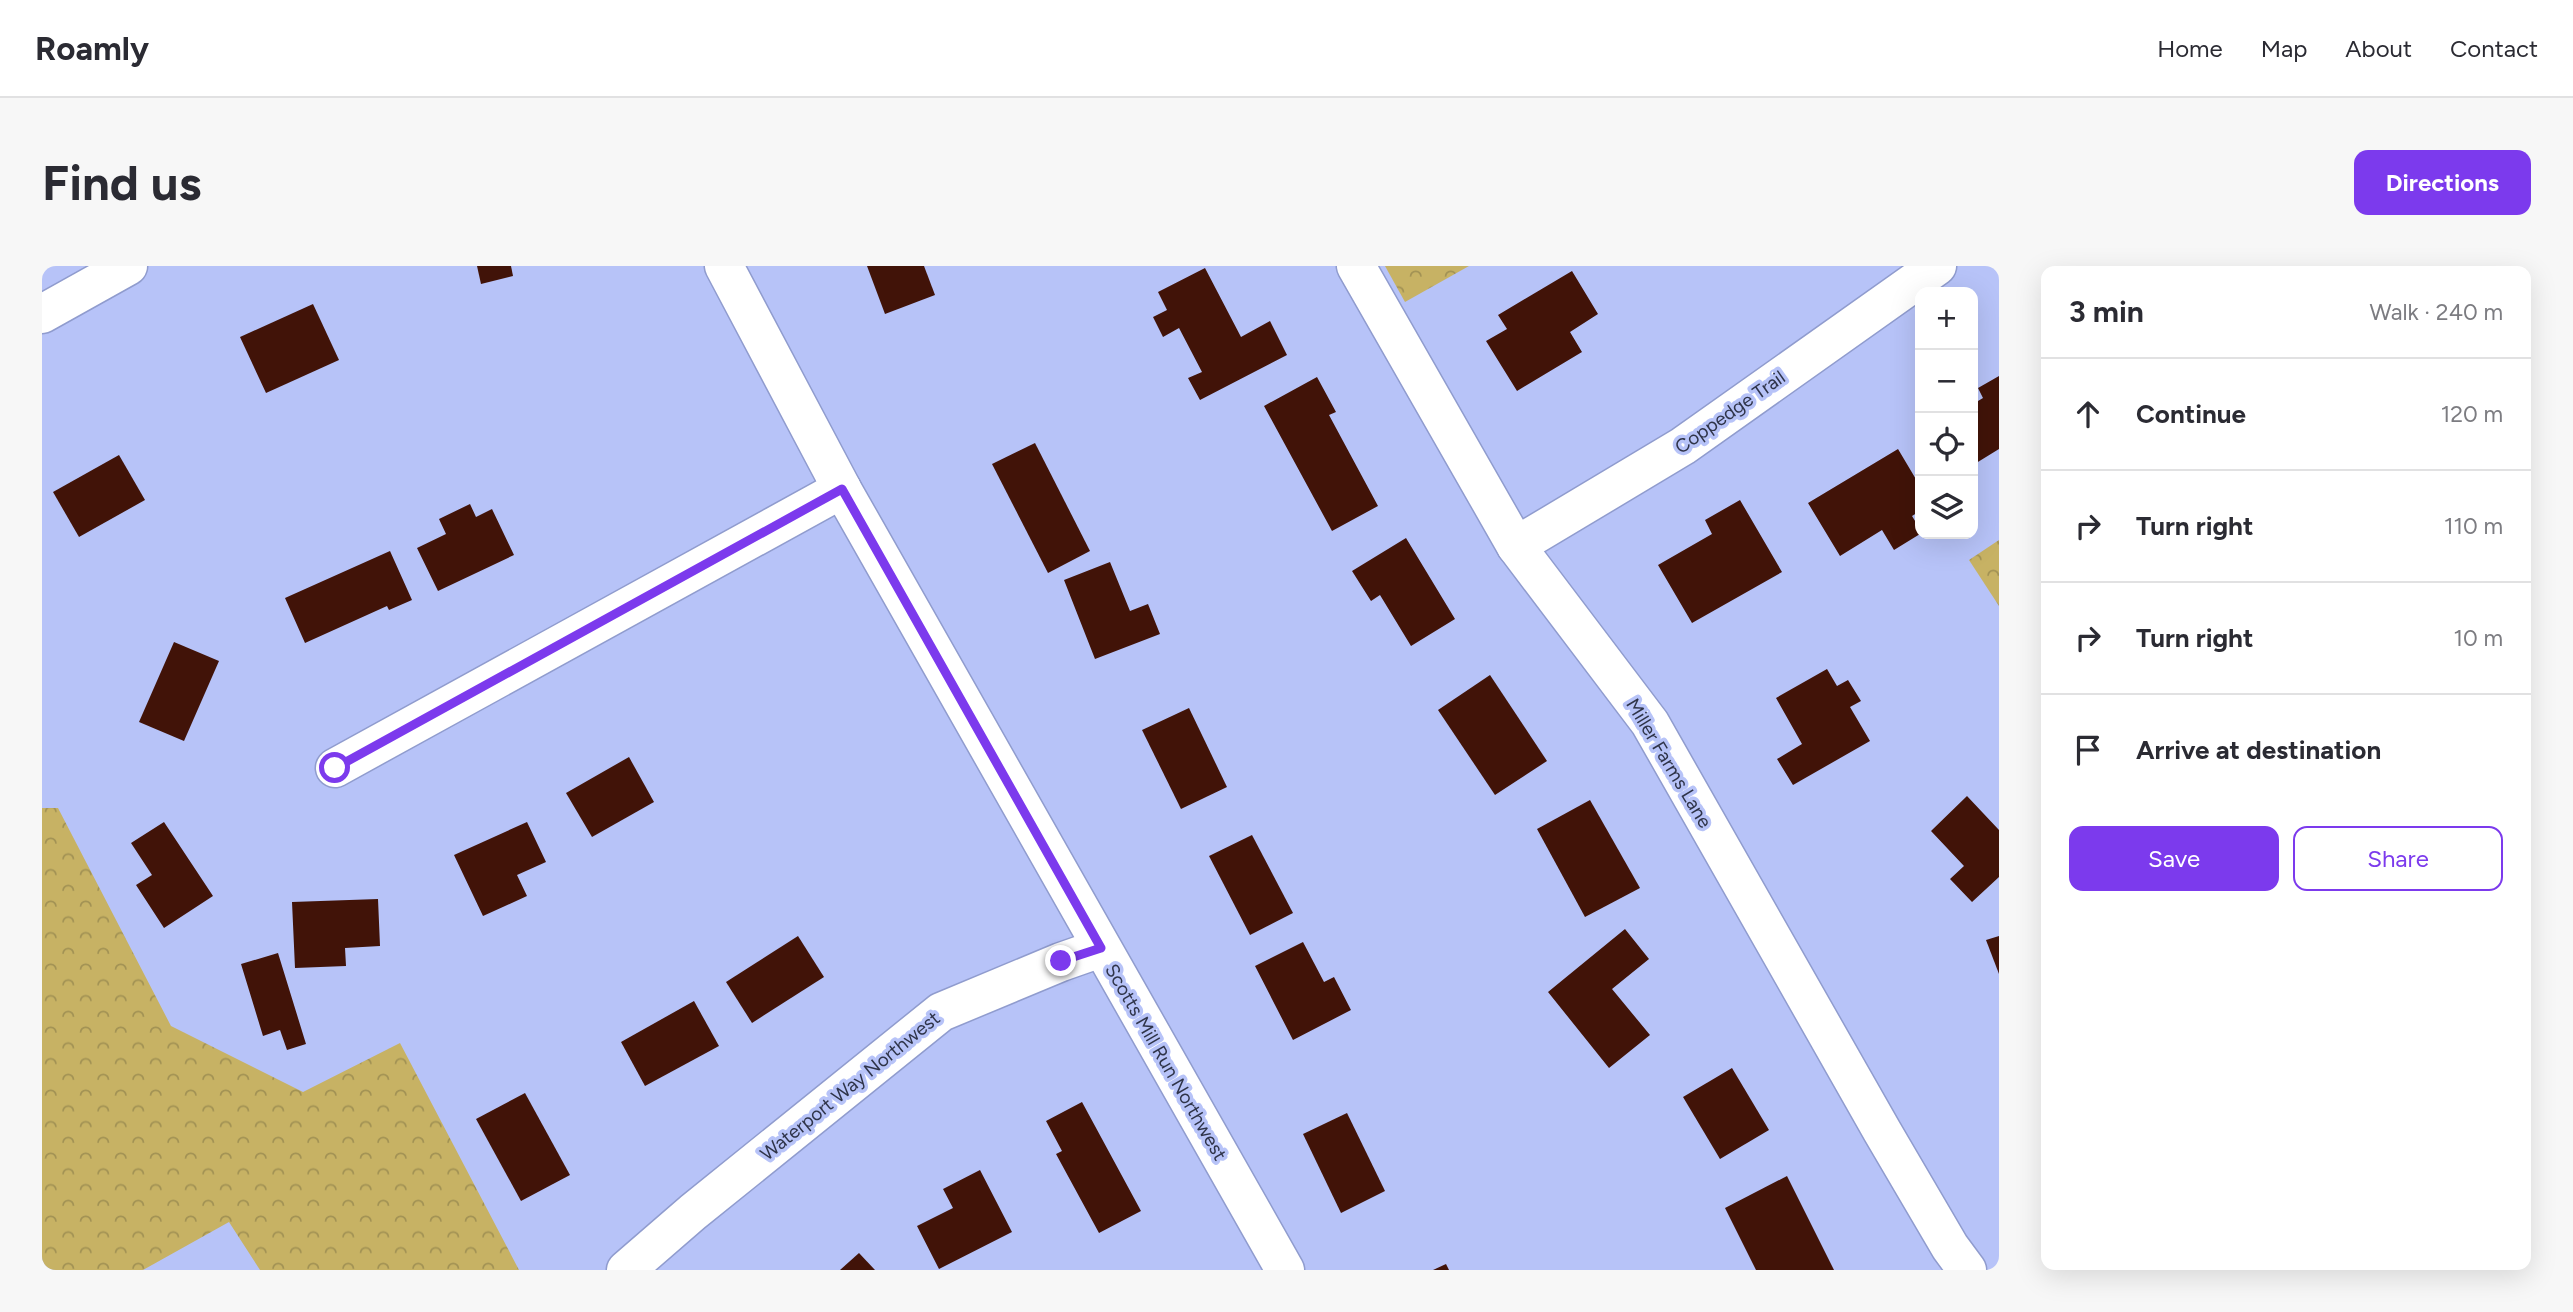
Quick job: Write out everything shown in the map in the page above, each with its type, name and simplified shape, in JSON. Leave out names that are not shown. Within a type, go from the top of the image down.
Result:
[{"type":"street","points":[[42,314],[128,266]]},
{"type":"street","name":"Scotts Mill Run Northwest","points":[[724,266],[842,489],[1284,1270]]},
{"type":"street","name":"Miller Farms Lane","points":[[1356,266],[1516,546],[1650,723],[1882,1131],[1950,1247],[1967,1270]]},
{"type":"street","name":"Coppedge Trail","points":[[1516,546],[1683,446],[1937,266]]},
{"type":"street","points":[[335,768],[842,489]]},
{"type":"street","name":"Waterport Way Northwest","points":[[626,1270],[693,1212],[942,1012],[1061,961],[1101,948]]},
{"type":"green space","points":[[1385,266],[1469,266],[1405,302]]},
{"type":"green space","points":[[1999,540],[1999,606],[1969,560]]},
{"type":"green space","points":[[42,808],[58,808],[171,1026],[303,1092],[400,1043],[519,1270],[260,1270],[229,1222],[143,1270],[42,1270]]},
{"type":"building","points":[[477,266],[511,266],[513,276],[481,284]]},
{"type":"building","points":[[867,266],[924,266],[935,295],[885,314]]},
{"type":"building","points":[[1205,268],[1241,337],[1270,321],[1287,355],[1200,400],[1188,378],[1202,372],[1179,328],[1163,337],[1153,317],[1167,310],[1158,292]]},
{"type":"building","points":[[1572,271],[1598,314],[1570,332],[1582,352],[1517,391],[1486,341],[1507,329],[1498,315]]},
{"type":"building","points":[[313,304],[339,360],[266,393],[240,337]]},
{"type":"building","points":[[1999,376],[1999,449],[1978,462],[1978,401],[1983,398],[1978,388]]},
{"type":"building","points":[[1317,377],[1336,412],[1329,415],[1378,506],[1332,531],[1264,406]]},
{"type":"building","points":[[1035,443],[1090,551],[1048,573],[992,464]]},
{"type":"building","points":[[1898,449],[1915,478],[1915,514],[1912,516],[1915,521],[1915,537],[1894,550],[1882,530],[1840,556],[1808,503]]},
{"type":"building","points":[[119,455],[145,500],[79,537],[53,492]]},
{"type":"building","points":[[1740,500],[1782,572],[1692,623],[1658,565],[1712,534],[1705,520]]},
{"type":"building","points":[[470,504],[476,517],[492,509],[514,555],[438,591],[417,548],[446,534],[439,519]]},
{"type":"building","points":[[1406,538],[1455,619],[1411,646],[1380,595],[1371,601],[1352,571]]},
{"type":"building","points":[[390,551],[412,600],[389,610],[387,606],[305,643],[285,598]]},
{"type":"building","points":[[1110,562],[1130,611],[1148,604],[1160,634],[1095,659],[1064,580]]},
{"type":"building","points":[[174,642],[219,661],[184,741],[139,722]]},
{"type":"building","points":[[1827,669],[1837,686],[1848,680],[1861,701],[1850,707],[1870,741],[1793,785],[1777,759],[1802,744],[1776,698]]},
{"type":"building","points":[[1490,675],[1547,761],[1495,795],[1438,710]]},
{"type":"building","points":[[1189,708],[1227,787],[1181,809],[1142,730]]},
{"type":"building","points":[[629,757],[654,802],[592,837],[566,793]]},
{"type":"building","points":[[1967,796],[1999,830],[1999,877],[1972,902],[1950,879],[1964,866],[1931,831]]},
{"type":"building","points":[[1590,800],[1640,888],[1585,917],[1537,829]]},
{"type":"building","points":[[164,822],[213,896],[164,928],[136,885],[152,875],[131,843]]},
{"type":"building","points":[[527,822],[546,862],[517,875],[527,896],[483,916],[454,855]]},
{"type":"building","points":[[1252,835],[1293,913],[1250,935],[1209,856]]},
{"type":"building","points":[[378,899],[380,946],[345,948],[346,966],[295,968],[292,902]]},
{"type":"building","points":[[1625,929],[1649,959],[1612,989],[1650,1035],[1609,1068],[1548,992]]},
{"type":"building","points":[[798,936],[824,977],[752,1023],[726,982]]},
{"type":"building","points":[[1999,936],[1999,974],[1986,940]]},
{"type":"building","points":[[1303,942],[1324,982],[1334,977],[1351,1010],[1293,1040],[1255,966]]},
{"type":"building","points":[[278,953],[306,1044],[287,1050],[280,1030],[263,1036],[241,964]]},
{"type":"building","points":[[694,1001],[719,1046],[645,1086],[621,1042]]},
{"type":"building","points":[[1732,1068],[1769,1130],[1720,1159],[1683,1097]]},
{"type":"building","points":[[525,1093],[570,1175],[521,1201],[476,1119]]},
{"type":"building","points":[[1082,1102],[1141,1211],[1099,1233],[1056,1154],[1062,1151],[1046,1121]]},
{"type":"building","points":[[1347,1113],[1385,1191],[1341,1213],[1303,1134]]},
{"type":"building","points":[[980,1170],[1012,1232],[939,1269],[917,1226],[953,1208],[943,1189]]},
{"type":"building","points":[[1787,1176],[1834,1270],[1756,1270],[1725,1208]]},
{"type":"building","points":[[859,1253],[875,1270],[840,1270]]},
{"type":"building","points":[[1446,1264],[1449,1270],[1433,1270]]},
{"type":"route","points":[[335,768],[842,489],[1101,948],[1061,961]]}]
